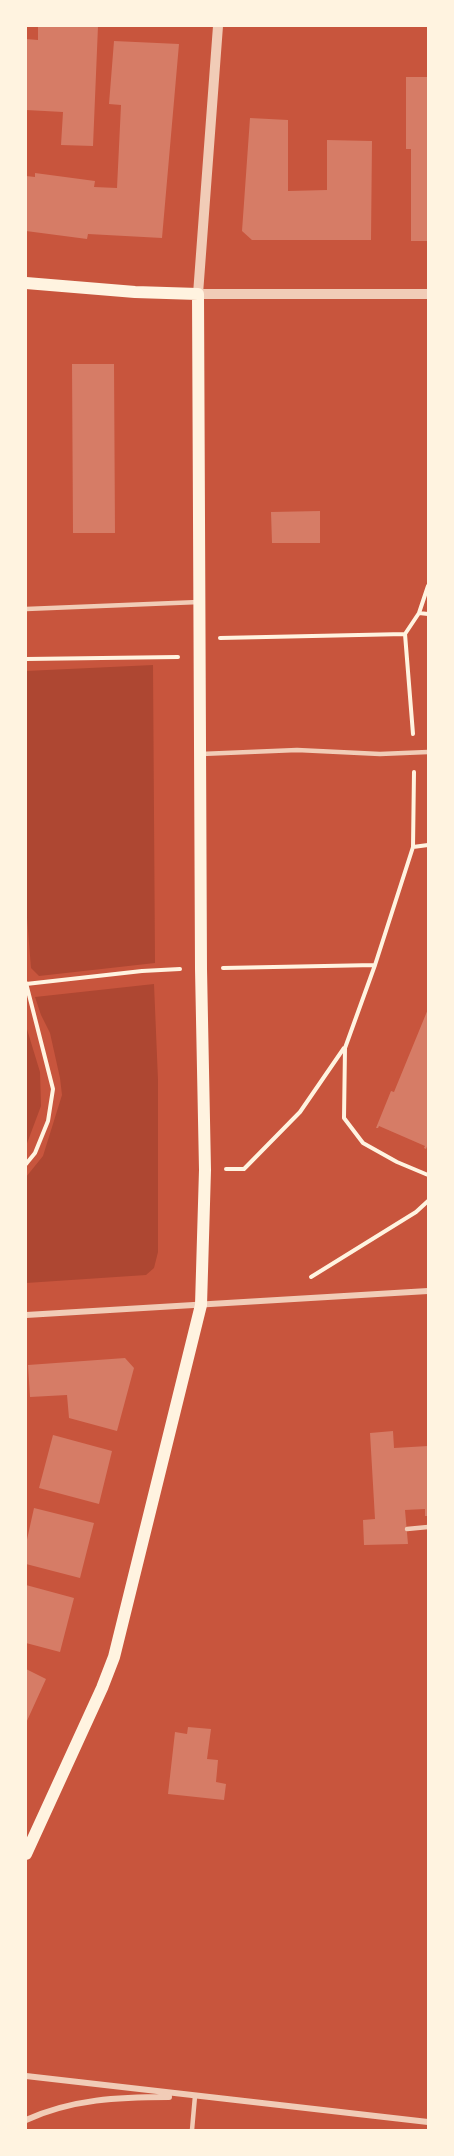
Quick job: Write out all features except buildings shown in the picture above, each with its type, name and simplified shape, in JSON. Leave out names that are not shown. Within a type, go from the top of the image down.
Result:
[{"type":"main road","points":[[26,283],[135,292],[198,294],[201,969],[205,1170],[201,1305],[114,1657],[26,1854]]},
{"type":"street","points":[[218,26],[198,294],[429,294]]},
{"type":"street","points":[[26,1315],[429,1291]]},
{"type":"street","points":[[26,2076],[429,2122]]},
{"type":"street","points":[[26,2120],[63,2105],[92,2100],[195,2096]]},
{"type":"lane","points":[[26,609],[199,602]]},
{"type":"lane","points":[[201,754],[297,750],[380,754],[429,752]]},
{"type":"lane","points":[[407,1529],[429,1527]]},
{"type":"lane","points":[[192,2130],[195,2096]]},
{"type":"path","points":[[205,1170],[244,1169],[300,1112],[345,1048],[375,965],[413,847],[414,753],[405,634],[419,613],[429,586]]},
{"type":"path","points":[[419,613],[429,614]]},
{"type":"path","points":[[199,638],[405,634]]},
{"type":"path","points":[[26,659],[200,656]]},
{"type":"path","points":[[413,847],[429,845]]},
{"type":"path","points":[[26,982],[53,1089],[48,1121],[35,1153],[26,1164]]},
{"type":"path","points":[[345,1048],[344,1118],[363,1143],[397,1162],[429,1175]]},
{"type":"path","points":[[308,1299],[307,1280],[416,1212],[429,1201]]},
{"type":"shaded area","points":[[153,665],[155,963],[39,976],[31,968],[26,905],[26,671]]},
{"type":"shaded area","points":[[154,984],[158,1080],[158,1252],[154,1268],[146,1275],[26,1283],[26,1177],[43,1156],[62,1095],[50,1033],[35,997]]},
{"type":"shaded area","points":[[26,1026],[40,1072],[41,1106],[26,1146]]}]
